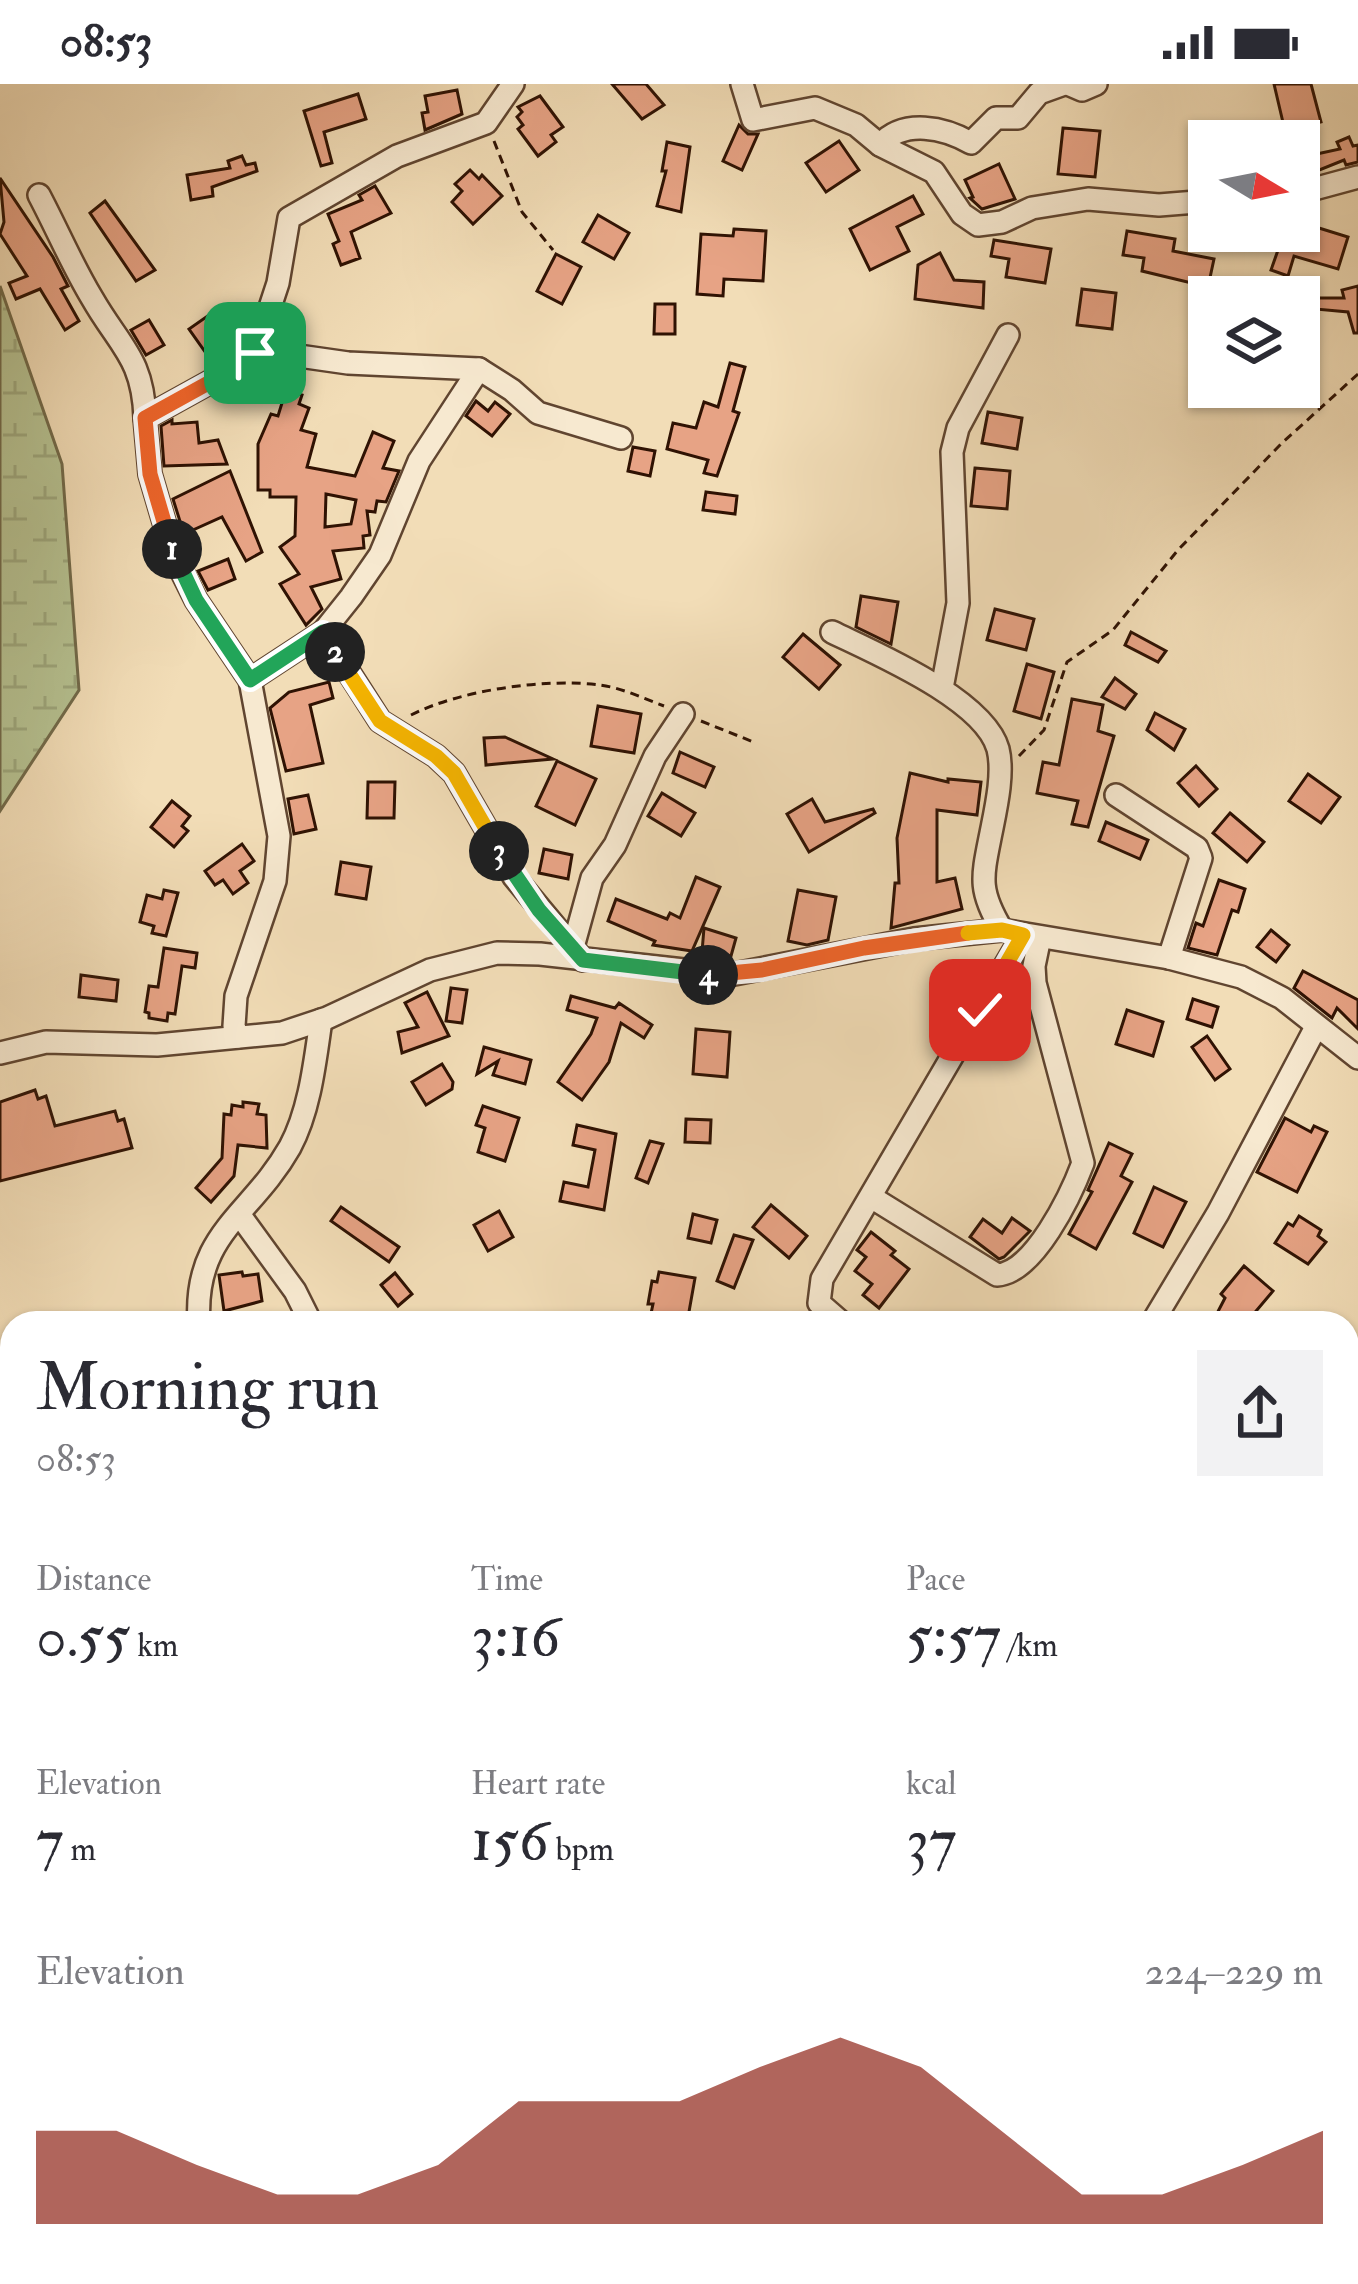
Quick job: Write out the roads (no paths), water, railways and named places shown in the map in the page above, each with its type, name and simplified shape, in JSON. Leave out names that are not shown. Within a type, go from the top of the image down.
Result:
[{"type":"street","points":[[145,418],[250,360],[278,283],[290,218],[397,156],[486,123],[513,84]]},
{"type":"street","points":[[742,84],[753,120],[815,108],[856,125],[880,145],[934,172],[962,214],[978,225],[1002,222],[1032,208],[1088,200],[1188,203]]},
{"type":"street","points":[[880,145],[888,136],[919,128],[950,131],[971,143],[996,118],[1018,118],[1039,93],[1066,84],[1082,90],[1096,84]]},
{"type":"street","points":[[1320,187],[1358,176]]},
{"type":"street","points":[[39,195],[92,299],[136,364],[144,387],[150,474],[174,556],[196,600],[250,680],[272,786],[279,860],[236,996],[238,1037]]},
{"type":"street","points":[[942,688],[958,603],[952,452],[969,405],[1008,334]]},
{"type":"street","points":[[292,355],[348,363],[479,369],[538,413],[621,438]]},
{"type":"street","points":[[250,680],[323,632],[380,555],[419,461],[479,369]]},
{"type":"street","points":[[323,632],[365,702],[389,728],[436,756],[454,773],[514,878],[578,954]]},
{"type":"street","points":[[832,632],[942,688],[987,730],[998,748],[984,900],[1022,934],[1083,1163],[1056,1218],[1024,1263],[1013,1272],[997,1275],[871,1197]]},
{"type":"street","points":[[578,954],[592,878],[614,845],[655,756],[683,713]]},
{"type":"street","points":[[1116,795],[1197,848],[1201,858],[1169,958]]},
{"type":"street","points":[[824,1311],[819,1290],[841,1243],[1022,934]]},
{"type":"street","points":[[0,1053],[46,1042],[157,1045],[282,1033],[430,970],[497,953],[578,954],[729,975],[914,939],[1022,934],[1169,958],[1241,977],[1282,998],[1358,1058]]},
{"type":"street","points":[[200,1311],[201,1279],[209,1252],[292,1143],[315,1063],[321,1020]]},
{"type":"street","points":[[1159,1311],[1218,1213],[1316,1027]]},
{"type":"street","points":[[239,1214],[305,1311]]}]
